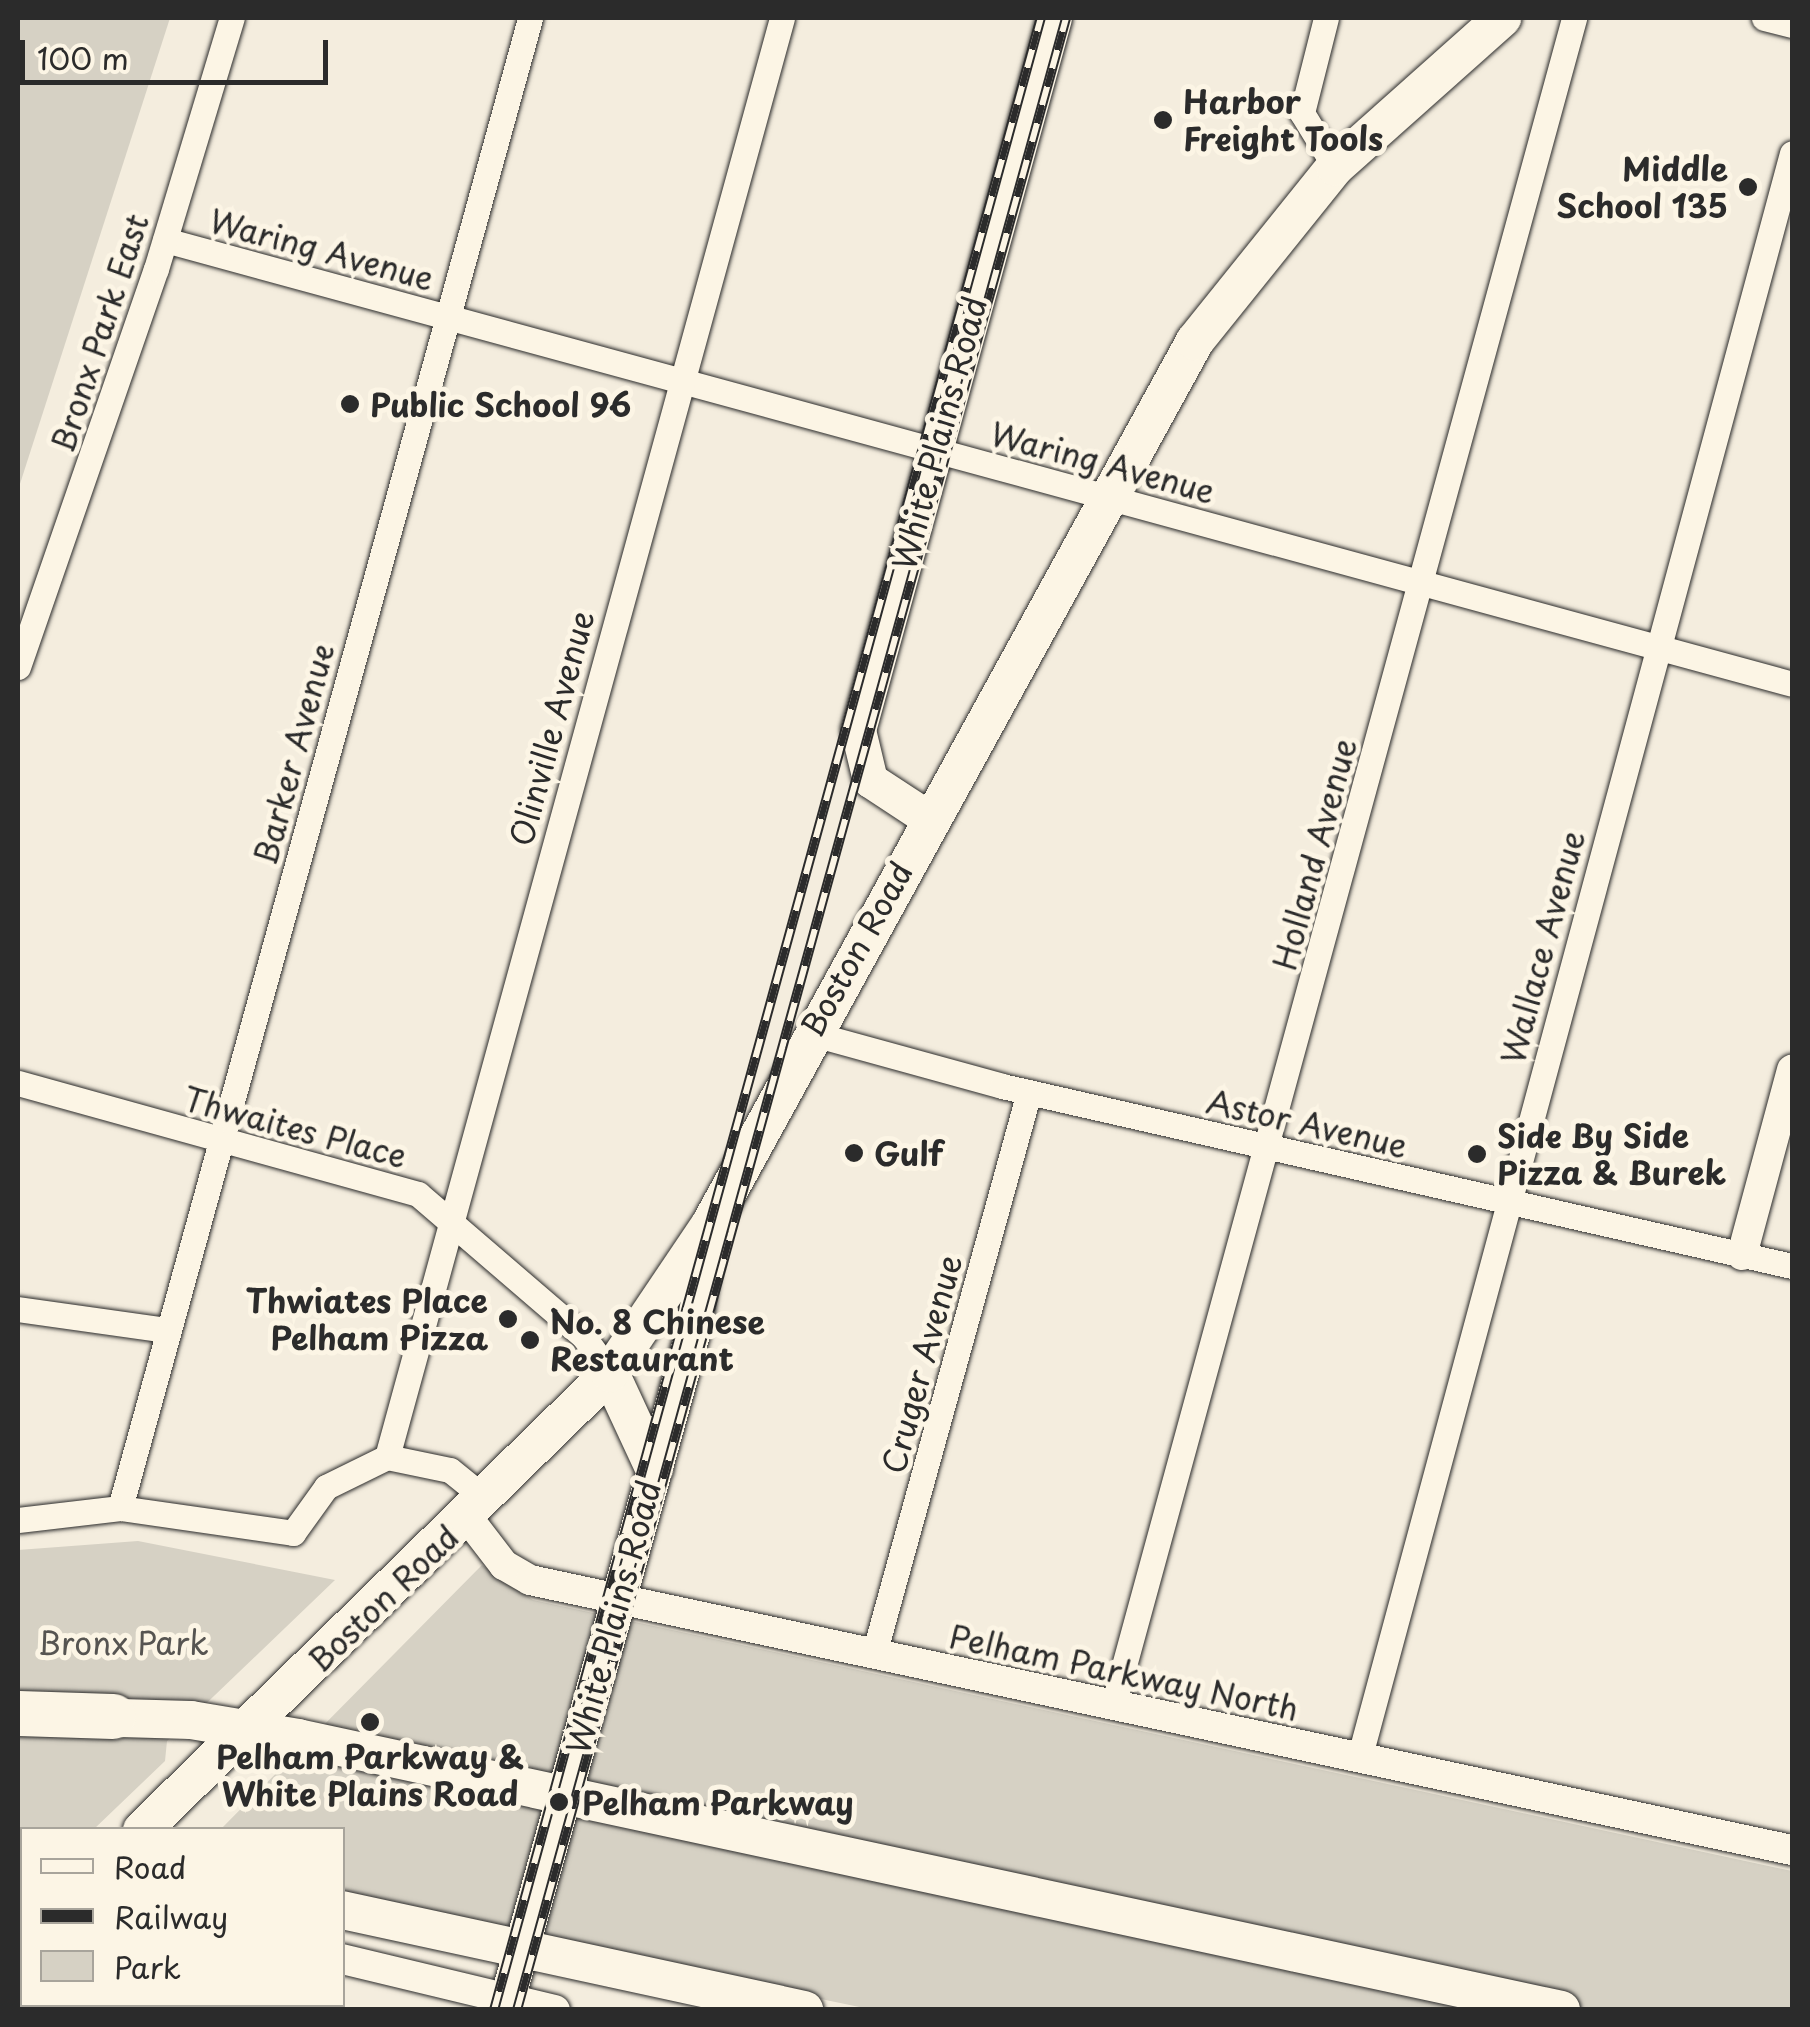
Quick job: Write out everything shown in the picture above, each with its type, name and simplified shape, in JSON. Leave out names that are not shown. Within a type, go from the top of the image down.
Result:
[{"type":"highway","points":[[18,1713],[113,1716]]},
{"type":"main road","name":"White Plains Road","points":[[928,818],[870,780],[858,748],[934,450],[1054,18]]},
{"type":"main road","name":"Boston Road","points":[[145,1827],[610,1373],[711,1222],[1104,495],[1195,340],[1335,167],[1502,18]]},
{"type":"main road","name":"White Plains Road","points":[[506,2003],[654,1468],[711,1222]]},
{"type":"main road","points":[[610,1373],[654,1468]]},
{"type":"main road","points":[[18,1720],[113,1716],[247,1729],[1560,2010]]},
{"type":"main road","points":[[345,1911],[804,2010]]},
{"type":"street","name":"Bronx Park East","points":[[18,667],[165,240],[232,18]]},
{"type":"street","name":"Barker Avenue","points":[[120,1508],[530,18]]},
{"type":"street","name":"Olinville Avenue","points":[[387,1457],[782,18]]},
{"type":"street","points":[[1326,18],[1302,113],[1335,167]]},
{"type":"street","name":"Holland Avenue","points":[[1113,1706],[1574,18]]},
{"type":"street","points":[[1764,18],[1792,25]]},
{"type":"street","name":"Wallace Avenue","points":[[1359,1759],[1792,153]]},
{"type":"street","name":"Waring Avenue","points":[[165,240],[1792,684]]},
{"type":"street","name":"Astor Avenue","points":[[810,1033],[1030,1092],[1792,1266]]},
{"type":"street","points":[[1742,1255],[1792,1070]]},
{"type":"street","name":"Thwaites Place","points":[[18,1083],[408,1191],[450,1217],[584,1336],[610,1373]]},
{"type":"street","name":"Cruger Avenue","points":[[874,1654],[1030,1092]]},
{"type":"street","points":[[18,1308],[168,1330]]},
{"type":"street","points":[[18,1520],[120,1508],[293,1533],[337,1478],[387,1457]]},
{"type":"street","name":"Pelham Parkway North","points":[[387,1457],[450,1470],[512,1572],[618,1600],[1792,1850]]},
{"type":"street","points":[[345,1960],[506,2003],[555,2010]]},
{"type":"green space","points":[[18,18],[170,18],[18,490]]},
{"type":"green space","name":"Bronx Park","points":[[138,1541],[335,1580],[167,1741],[165,1761],[96,1827],[20,1827],[18,1887],[18,1550]]},
{"type":"green space","name":"Pelham Parkway","points":[[482,1565],[533,1600],[1792,1871],[1792,2009],[869,2009],[345,1900],[345,1827],[223,1827]]},
{"type":"railway","points":[[494,2010],[1041,18]]},
{"type":"railway","points":[[517,2010],[1066,18]]},
{"type":"place","name":"Harbor Freight Tools","points":[[1163,120]]},
{"type":"place","name":"Middle School 135","points":[[1748,187]]},
{"type":"place","name":"Public School 96","points":[[350,404]]},
{"type":"place","name":"Gulf","points":[[854,1153]]},
{"type":"place","name":"Side By Side Pizza & Burek","points":[[1477,1154]]},
{"type":"place","name":"Thwiates Place Pelham Pizza","points":[[508,1319]]},
{"type":"place","name":"No. 8 Chinese Restaurant","points":[[530,1340]]},
{"type":"place","name":"Pelham Parkway & White Plains Road","points":[[370,1722]]},
{"type":"place","name":"Pelham Parkway","points":[[559,1802]]}]
